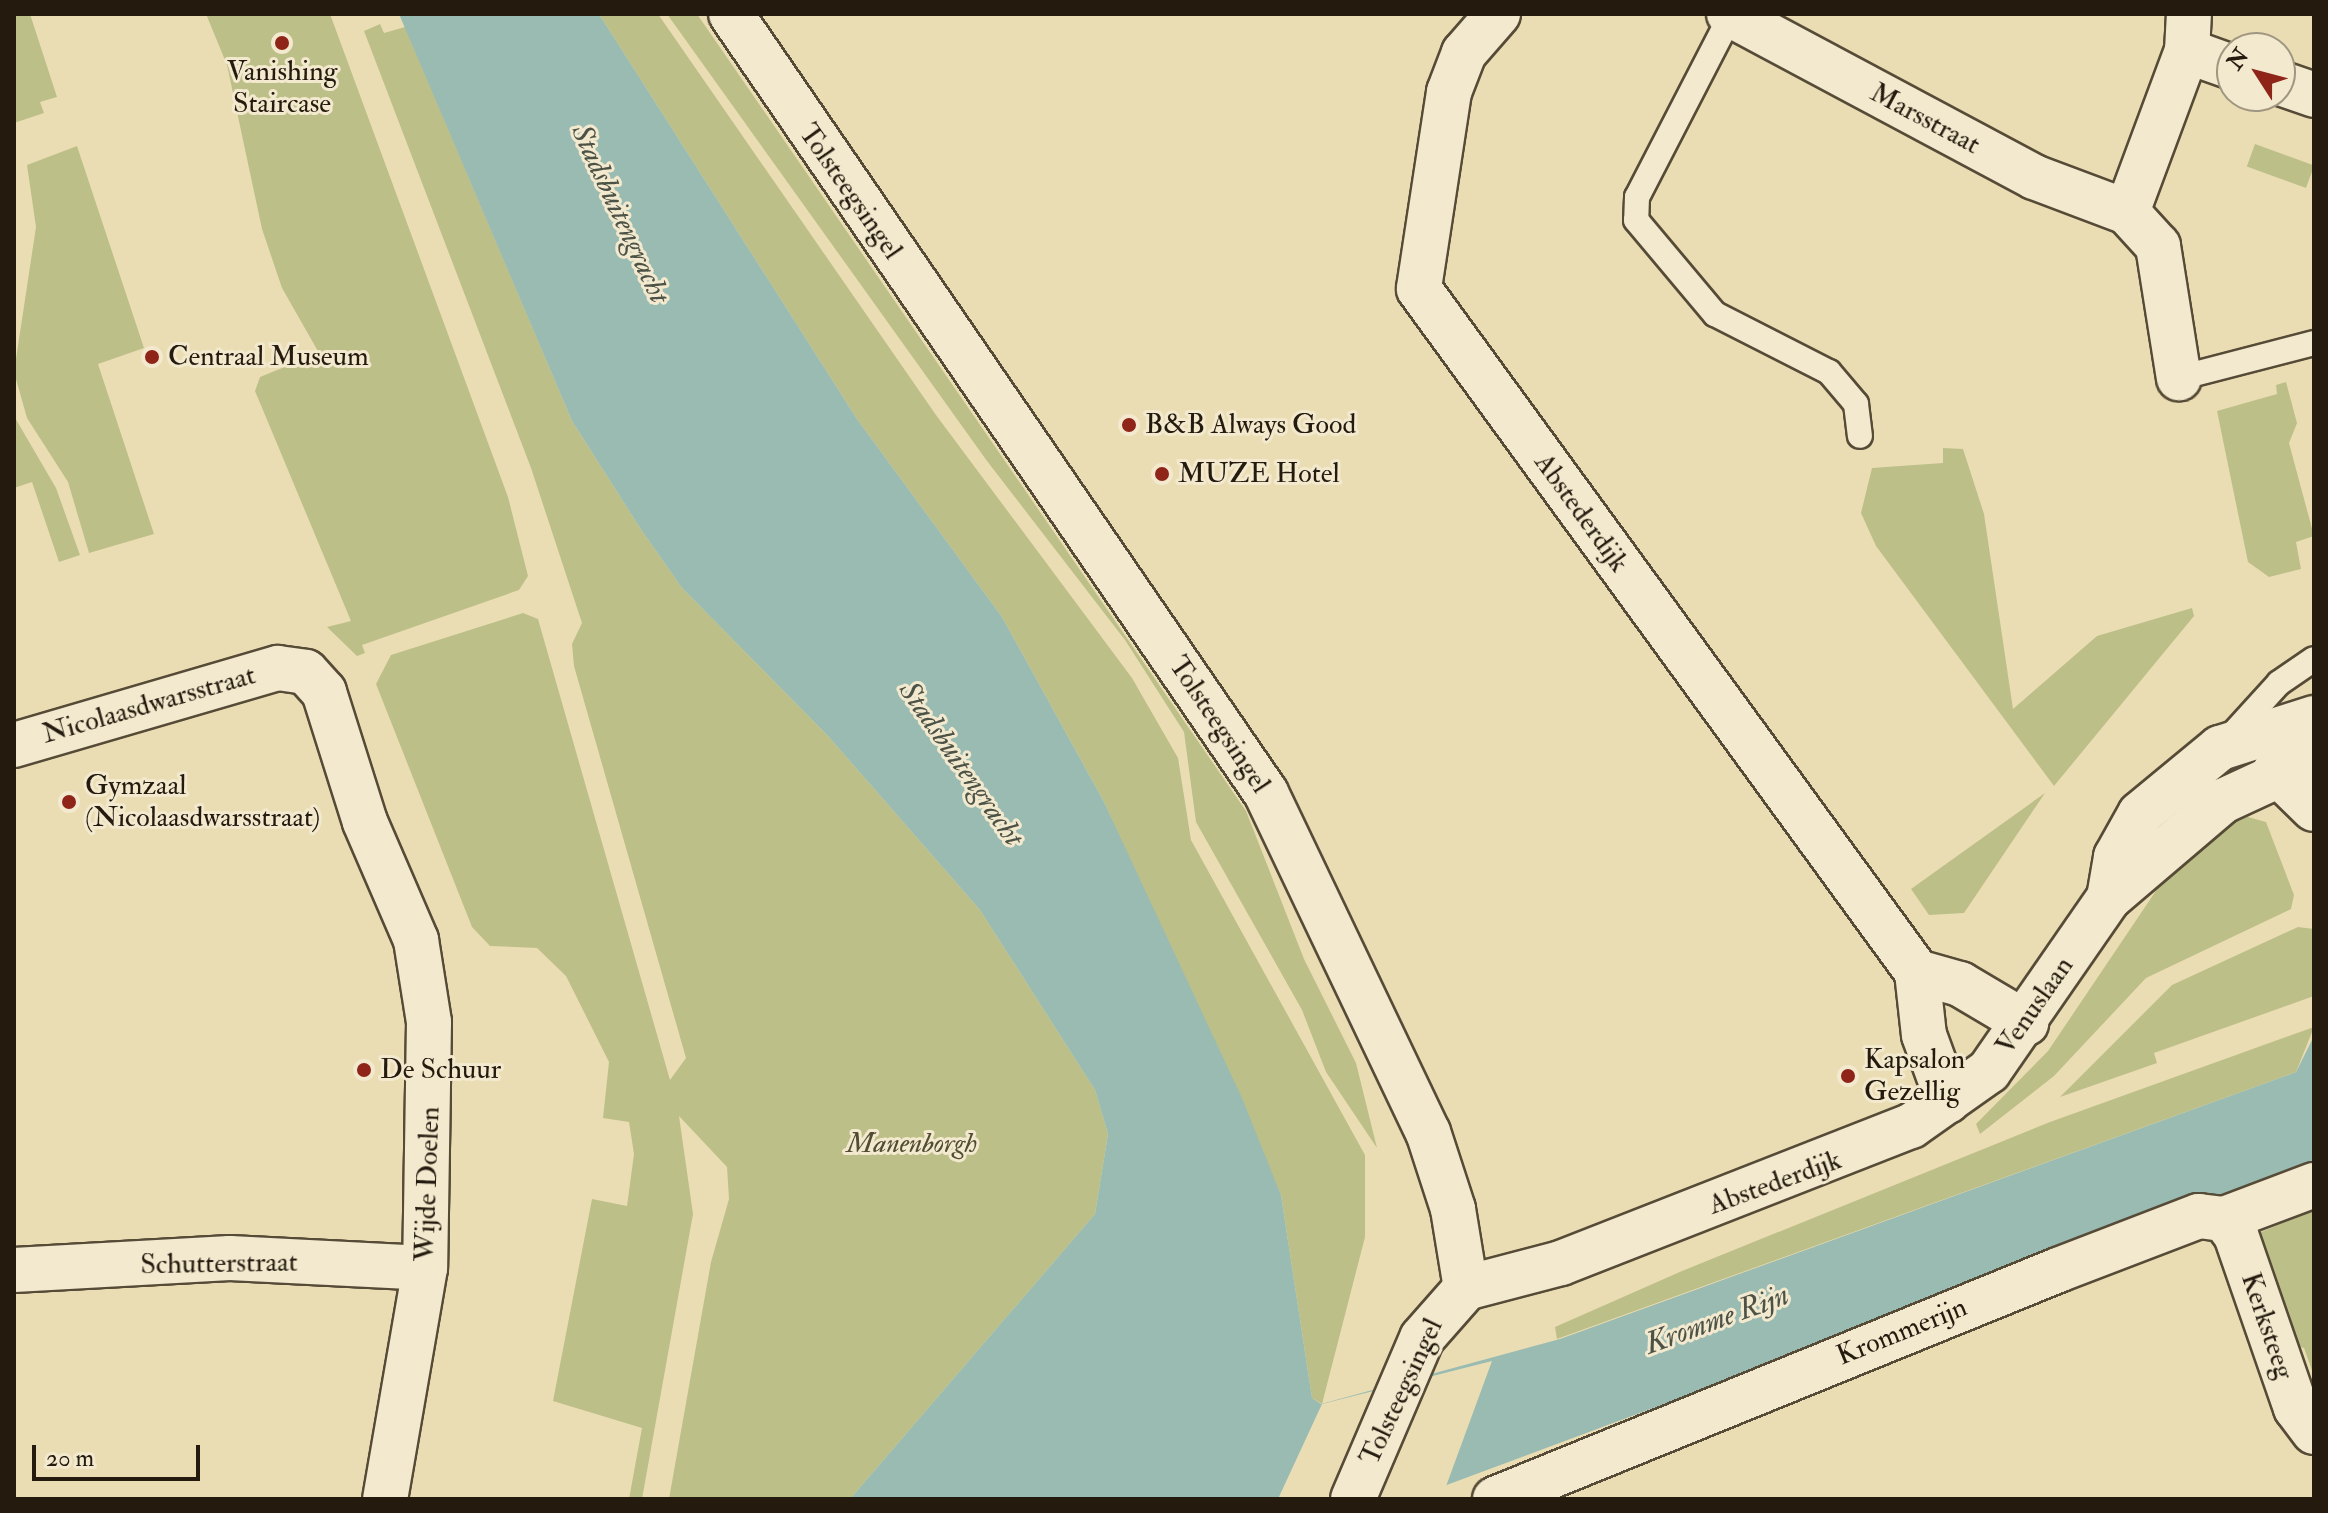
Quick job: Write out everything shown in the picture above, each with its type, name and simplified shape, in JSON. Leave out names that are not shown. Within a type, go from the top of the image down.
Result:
[{"type":"street","name":"Tolsteegsingel","points":[[731,14],[1266,793],[1428,1132],[1453,1209],[1466,1288],[1442,1308],[1402,1380],[1353,1499]]},
{"type":"street","name":"Abstederdijk","points":[[1466,1288],[1561,1263],[1857,1153],[1948,1101],[1924,1035],[1917,972],[1419,289],[1449,92],[1464,53],[1498,14]]},
{"type":"street","name":"Marsstraat","points":[[1730,14],[2034,177],[2127,212]]},
{"type":"street","points":[[2179,378],[2158,246],[2127,212],[2188,33],[2216,55]]},
{"type":"street","name":"Nicolaasdwarsstraat","points":[[14,745],[278,668],[306,672],[324,692]]},
{"type":"street","name":"Wijde Doelen","points":[[324,692],[365,822],[416,940],[432,1092],[425,1268],[385,1499]]},
{"type":"street","points":[[2301,742],[2314,809]]},
{"type":"street","name":"Venuslaan","points":[[2109,898],[2116,857],[2140,814],[2220,748],[2301,742]]},
{"type":"street","name":"Venuslaan","points":[[1948,1101],[1989,1071],[2026,1023],[2109,898],[2223,801],[2301,742]]},
{"type":"street","points":[[1917,972],[1960,984],[2026,1023]]},
{"type":"street","name":"Krommerijn","points":[[1495,1499],[2058,1270],[2199,1216],[2224,1219],[2314,1185]]},
{"type":"street","name":"Kerksteeg","points":[[2224,1219],[2236,1235],[2296,1408],[2314,1432]]},
{"type":"street","name":"Schutterstraat","points":[[14,1270],[230,1258],[425,1268]]},
{"type":"lane","points":[[1730,14],[1637,197],[1636,220],[1715,314],[1829,372],[1856,404],[1860,436]]},
{"type":"lane","points":[[2179,378],[2314,343]]},
{"type":"lane","points":[[2220,748],[2279,683],[2314,659]]},
{"type":"green space","points":[[14,14],[30,14],[57,97],[40,102],[44,113],[14,123]]},
{"type":"green space","points":[[206,14],[330,14],[508,497],[528,576],[519,590],[362,645],[365,653],[357,656],[327,627],[351,621],[255,391],[260,377],[319,353],[282,288],[262,229],[227,65]]},
{"type":"green space","points":[[599,14],[658,14],[936,415],[1132,678],[1178,758],[1191,840],[1365,1155],[1365,1237],[1322,1404],[1312,1398],[1281,1195],[1103,800],[1002,617],[857,419]]},
{"type":"green space","points":[[667,14],[697,14],[1246,811],[1304,959],[1356,1063],[1377,1148],[1326,1072],[1302,1010],[1196,822],[1184,732],[1125,640],[987,461]]},
{"type":"green space","name":"Manenborgh","points":[[380,24],[384,33],[405,27],[572,421],[640,528],[682,588],[828,736],[980,910],[1095,1090],[1108,1134],[1095,1214],[850,1499],[669,1499],[711,1262],[729,1199],[727,1167],[679,1116],[693,1214],[642,1499],[629,1499],[642,1428],[553,1401],[592,1199],[627,1206],[634,1154],[629,1122],[603,1118],[609,1062],[566,976],[537,948],[490,946],[472,927],[376,684],[391,655],[523,613],[538,619],[670,1080],[686,1058],[574,666],[572,644],[582,623],[531,468],[364,31]]},
{"type":"green space","points":[[2255,144],[2314,165],[2306,188],[2247,167]]},
{"type":"green space","points":[[77,146],[144,348],[98,364],[154,534],[89,553],[68,482],[27,418],[14,372],[36,227],[27,165]]},
{"type":"green space","points":[[2286,382],[2297,423],[2289,443],[2314,536],[2296,542],[2301,569],[2269,577],[2248,562],[2217,411],[2277,394],[2276,385]]},
{"type":"green space","points":[[14,416],[56,488],[80,555],[59,562],[32,482],[14,488]]},
{"type":"green space","points":[[1943,448],[1963,449],[1984,514],[2013,709],[2097,636],[2192,608],[2194,616],[2054,786],[1876,546],[1861,513],[1872,468],[1943,463]]},
{"type":"green space","points":[[2045,793],[1964,913],[1929,915],[1911,889]]},
{"type":"green space","points":[[2248,817],[2266,822],[2294,895],[2291,909],[2146,978],[2054,1076],[1980,1134],[1976,1124],[2048,1051],[2172,867],[2232,819]]},
{"type":"green space","points":[[2298,927],[2314,929],[2314,996],[2154,1053],[2157,1063],[2060,1097],[2172,985]]},
{"type":"green space","points":[[2314,1027],[2296,1072],[1557,1339],[1555,1327],[1682,1271],[2050,1122]]},
{"type":"green space","points":[[2314,1210],[2314,1376],[2304,1348],[2289,1344],[2254,1235]]},
{"type":"water","points":[[399,14],[599,14],[857,419],[1002,617],[1103,800],[1242,1098],[1281,1195],[1312,1398],[1321,1404],[1560,1339],[2296,1072],[2314,1036],[2314,1162],[1409,1499],[850,1499],[1095,1214],[1108,1134],[1095,1090],[980,910],[828,736],[682,588],[640,528],[572,421]]},
{"type":"pier","points":[[1492,1361],[1445,1489],[1415,1499],[1278,1499],[1322,1404]]},
{"type":"place","name":"Vanishing Staircase","points":[[282,43]]},
{"type":"place","name":"Centraal Museum","points":[[152,357]]},
{"type":"place","name":"B&B Always Good","points":[[1129,425]]},
{"type":"place","name":"MUZE Hotel","points":[[1162,474]]},
{"type":"place","name":"Gymzaal (Nicolaasdwarsstraat)","points":[[69,802]]},
{"type":"place","name":"De Schuur","points":[[364,1070]]},
{"type":"place","name":"Kapsalon Gezellig","points":[[1848,1076]]},
{"type":"water label","name":"Stadsbuitengracht","points":[[620,214]]},
{"type":"water label","name":"Stadsbuitengracht","points":[[961,764]]},
{"type":"water label","name":"Kromme Rijn","points":[[1717,1320]]}]
